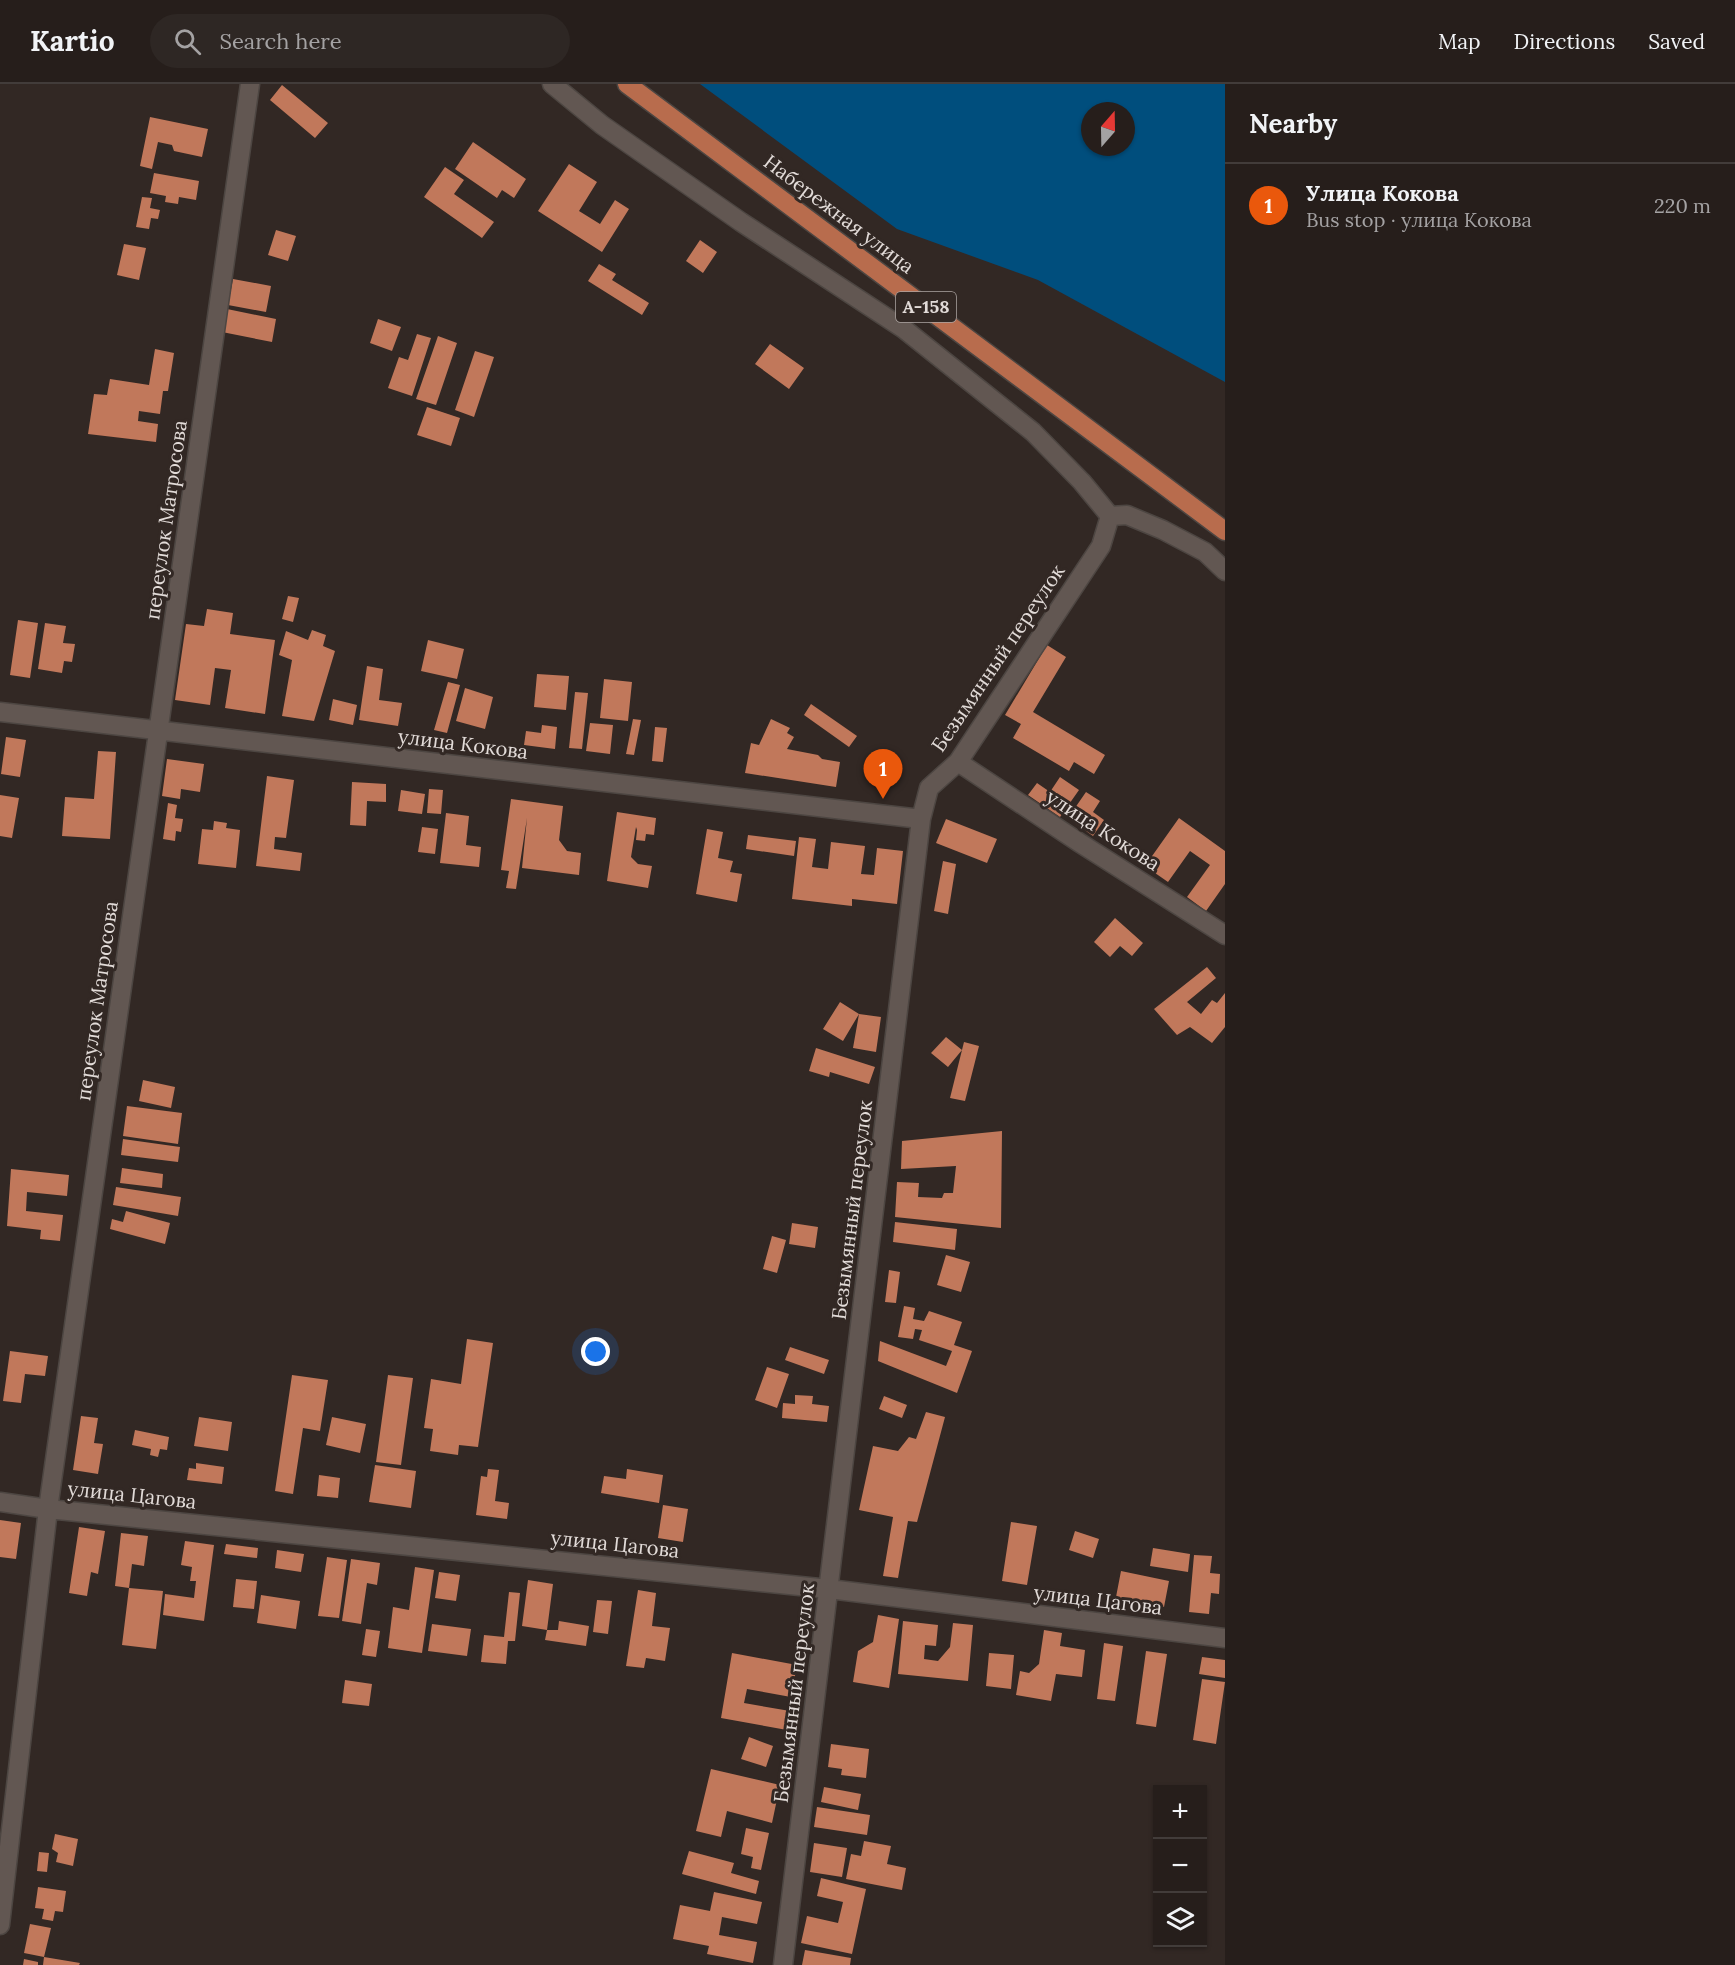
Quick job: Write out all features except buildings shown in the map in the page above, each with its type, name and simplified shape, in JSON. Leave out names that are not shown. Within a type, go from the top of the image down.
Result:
[{"type":"main road","name":"Набережная улица","points":[[627,84],[1225,531]]},
{"type":"street","name":"переулок Матросова","points":[[0,1925],[48,1509],[250,84]]},
{"type":"street","points":[[552,84],[620,138],[741,222],[903,329],[1033,432],[1082,482],[1110,516],[1127,515],[1163,530],[1206,552],[1225,571]]},
{"type":"street","name":"Безымянный переулок","points":[[783,1965],[921,819],[929,788],[958,762],[1101,546],[1110,516]]},
{"type":"street","name":"улица Кокова","points":[[0,712],[921,819]]},
{"type":"street","name":"улица Кокова","points":[[958,762],[1225,935]]},
{"type":"street","name":"улица Цагова","points":[[0,1502],[48,1509],[829,1589],[1225,1638]]},
{"type":"water","points":[[700,84],[1225,84],[1225,382],[1038,280],[897,229]]},
{"type":"place","name":"Улица Кокова","points":[[883,799]]}]
